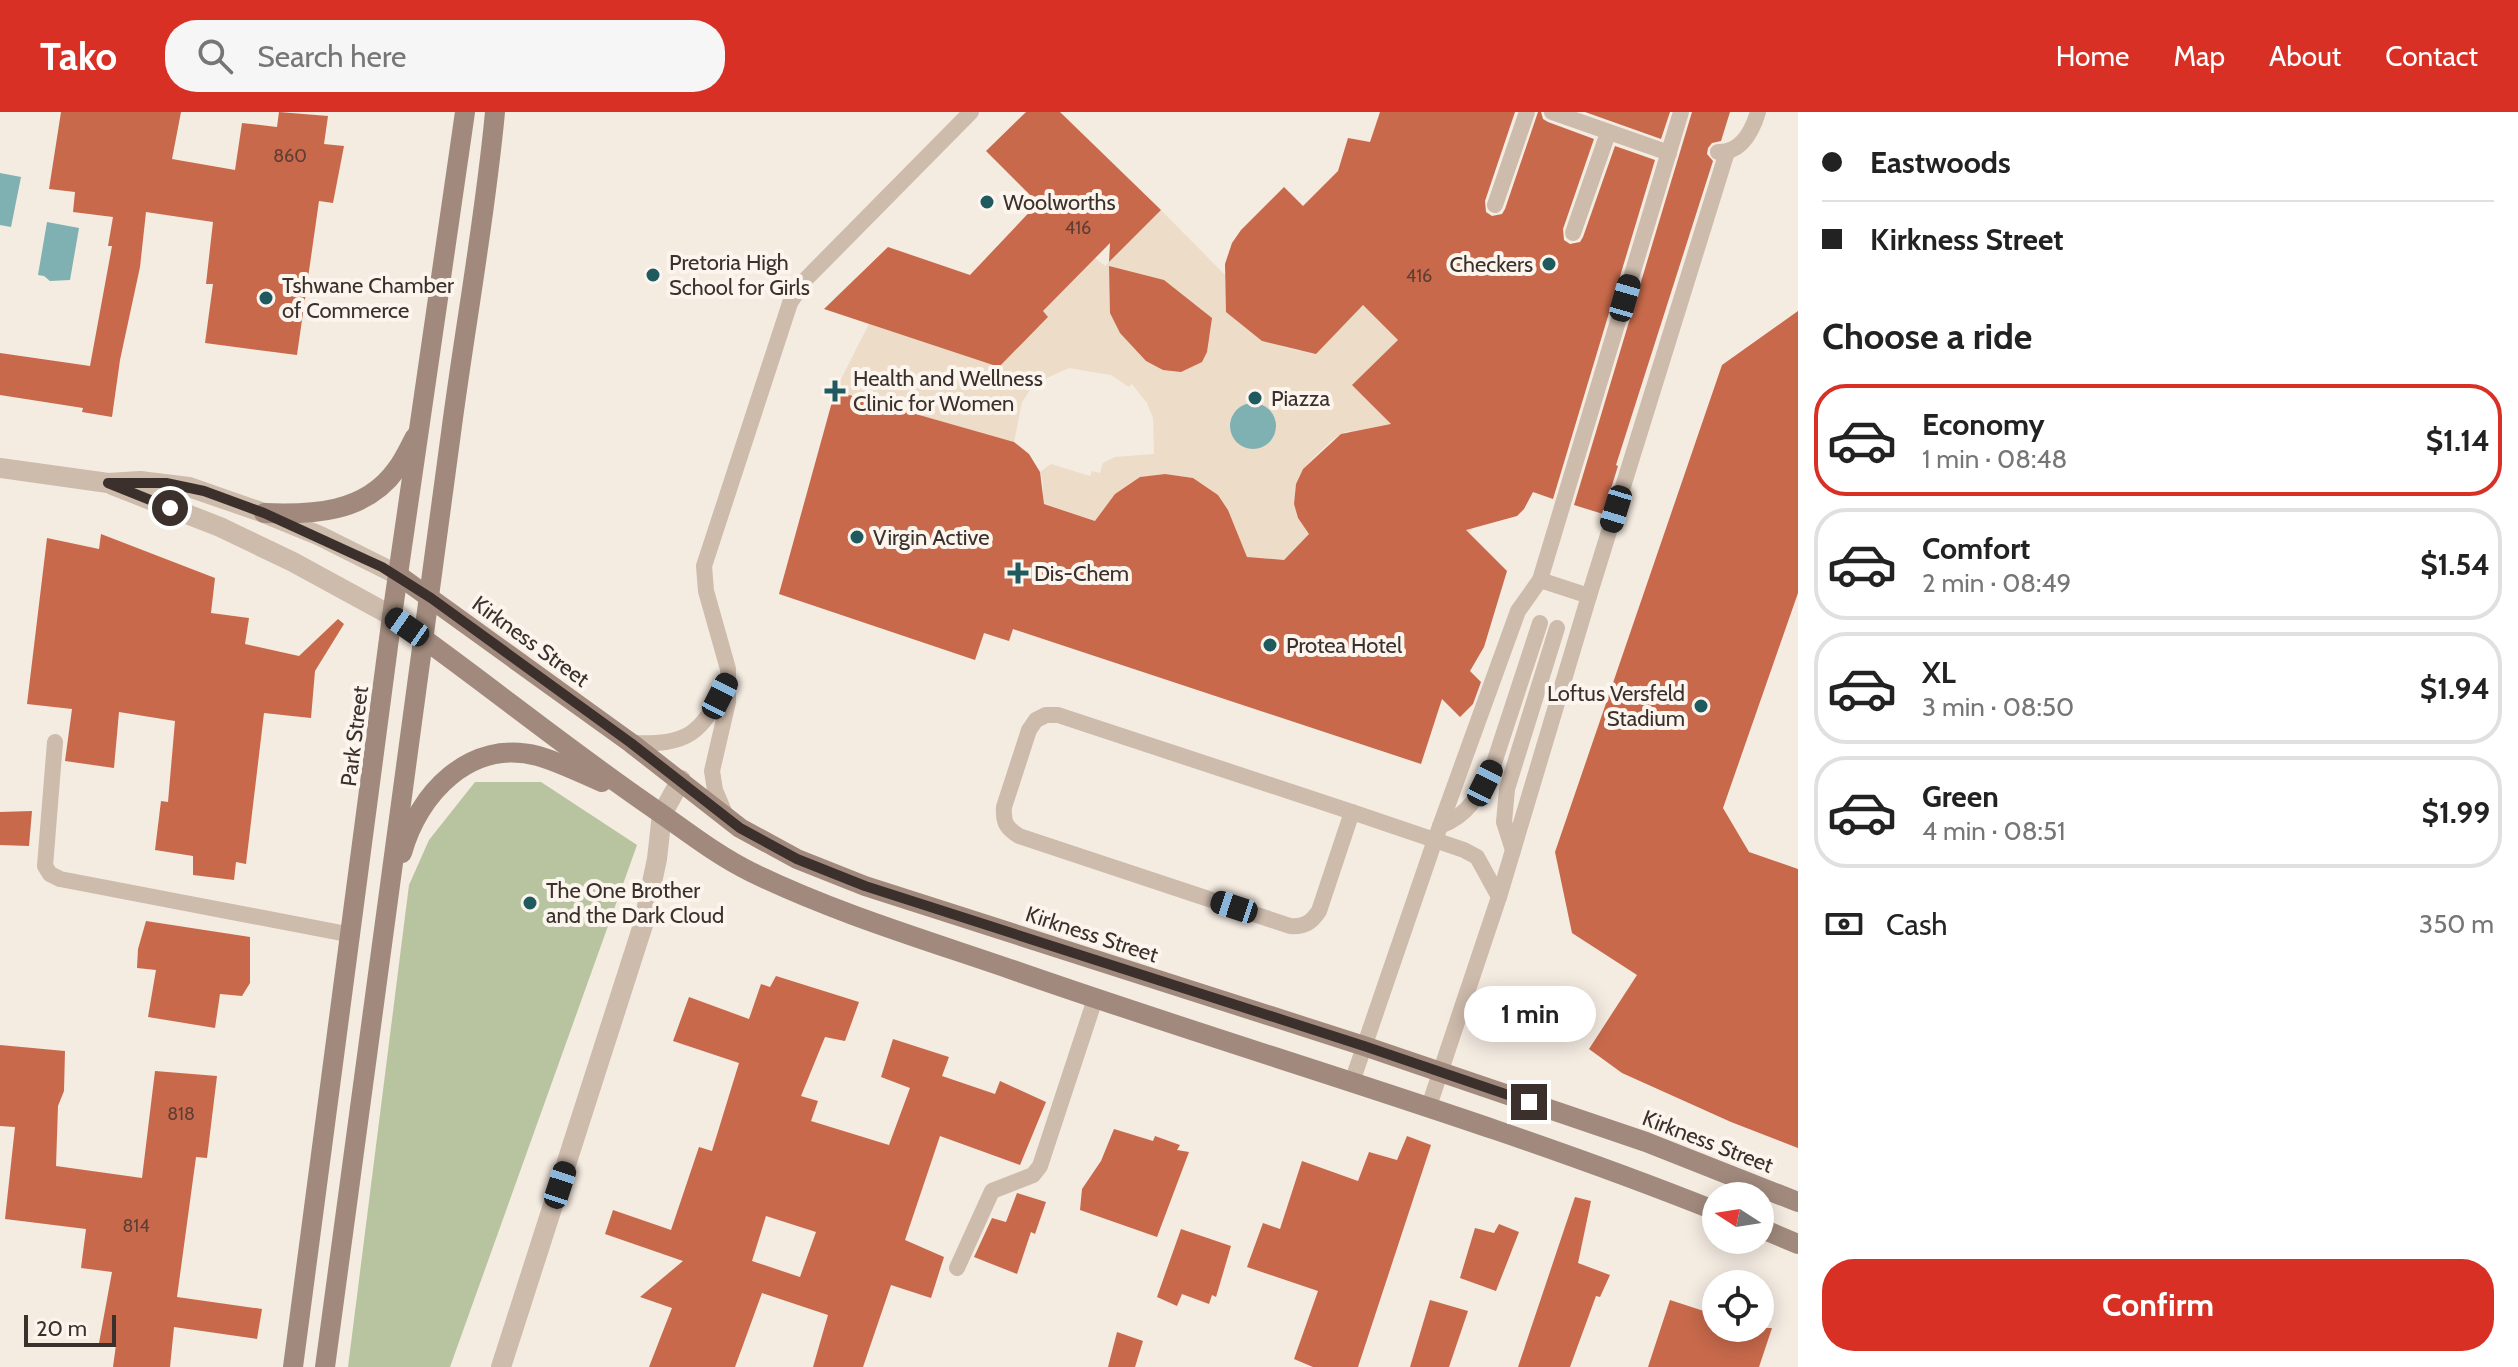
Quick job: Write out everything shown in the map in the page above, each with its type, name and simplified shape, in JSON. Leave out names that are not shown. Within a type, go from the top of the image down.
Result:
[{"type":"street","name":"Park Street","points":[[293,1367],[392,616],[465,112]]},
{"type":"street","points":[[325,1367],[384,915],[488,187],[495,112]]},
{"type":"street","points":[[264,513],[302,515],[336,510],[357,502],[395,472],[421,427]]},
{"type":"street","points":[[0,468],[108,483],[140,481],[189,487],[264,513],[398,575]]},
{"type":"street","points":[[108,483],[220,527],[293,562],[392,616],[631,793],[723,856],[784,887],[1095,999],[1429,1106],[1606,1167],[1702,1205]]},
{"type":"street","name":"Kirkness Street","points":[[398,575],[631,743],[728,819],[770,845],[853,882],[1364,1046],[1646,1142],[1798,1202]]},
{"type":"street","points":[[384,915],[406,839],[421,807],[447,776],[478,758],[506,753],[537,756],[631,793]]},
{"type":"street","points":[[501,1367],[643,925],[657,859],[662,814],[681,780]]},
{"type":"street","points":[[1774,1234],[1798,1244]]},
{"type":"lane","points":[[728,819],[715,790],[712,771],[728,702],[728,679],[726,659],[706,591],[704,566],[790,303],[805,280],[971,112]]},
{"type":"lane","points":[[1495,205],[1527,112]]},
{"type":"lane","points":[[1552,112],[1669,153]]},
{"type":"lane","points":[[1352,1082],[1437,833],[1518,611],[1540,580],[1681,112]]},
{"type":"lane","points":[[1429,1106],[1499,897],[1722,152],[1746,138],[1758,112]]},
{"type":"lane","points":[[1573,233],[1608,133]]},
{"type":"lane","points":[[1540,580],[1589,596]]},
{"type":"lane","points":[[1437,833],[1463,815],[1485,783],[1540,623]]},
{"type":"lane","points":[[1513,850],[1504,822],[1507,789],[1557,628]]},
{"type":"lane","points":[[631,743],[672,743],[693,733],[711,712],[728,679]]},
{"type":"lane","points":[[1352,812],[1319,911],[1312,921],[1302,926],[1290,926],[1019,836],[1008,830],[1003,819],[1004,807],[1029,730],[1036,720],[1046,715],[1058,715],[1352,812],[1437,833],[1477,857],[1499,897]]},
{"type":"lane","points":[[55,742],[45,866],[50,874],[60,879],[352,935]]},
{"type":"lane","points":[[957,1268],[992,1191],[1033,1175],[1040,1166],[1095,999]]},
{"type":"green space","points":[[475,782],[541,782],[637,845],[450,1367],[348,1367],[409,885],[429,840]]},
{"type":"shaded area","name":"Piazza","points":[[1161,210],[1225,275],[1228,298],[1238,320],[1262,341],[1299,351],[1303,336],[1363,305],[1398,340],[1353,385],[1482,518],[1469,533],[1384,449],[1355,443],[1350,431],[1332,440],[1312,459],[1296,484],[1294,504],[1298,518],[1310,533],[1282,562],[1264,558],[1249,563],[1228,510],[1218,495],[1193,478],[1165,474],[1140,477],[1115,494],[1098,522],[1043,503],[1040,472],[1051,464],[1090,476],[1092,471],[1100,473],[1103,463],[1115,457],[1154,454],[1153,418],[1147,403],[1132,384],[1129,387],[1111,375],[1069,368],[1042,380],[1022,402],[1014,442],[835,391],[869,324],[999,367],[1048,318],[1043,311],[1095,258],[1105,266]]},
{"type":"water","points":[[0,173],[21,177],[11,227],[0,225]]},
{"type":"water","points":[[47,222],[79,228],[70,280],[50,281],[38,275]]},
{"type":"water","points":[[1253,403],[1269,410],[1276,426],[1269,442],[1253,449],[1237,442],[1230,426],[1237,410]]},
{"type":"building","points":[[61,112],[181,112],[172,159],[235,170],[242,123],[277,127],[279,112],[328,116],[324,144],[344,146],[333,203],[319,201],[297,355],[205,343],[213,284],[206,284],[213,222],[146,212],[140,267],[120,360],[112,417],[82,412],[83,408],[0,395],[0,353],[90,366],[112,246],[108,246],[113,217],[73,212],[75,192],[49,189]]},
{"type":"building","points":[[1026,112],[1060,112],[1161,210],[1109,262],[1110,243],[1043,311],[1048,317],[999,367],[824,309],[888,247],[970,275],[1038,203],[986,151]]},
{"type":"building","points":[[1380,112],[1515,112],[1485,201],[1486,212],[1492,216],[1502,214],[1505,209],[1538,112],[1548,122],[1594,139],[1563,229],[1564,240],[1570,244],[1580,242],[1583,237],[1615,146],[1655,160],[1553,499],[1533,492],[1517,516],[1466,530],[1507,571],[1484,647],[1470,671],[1481,682],[1473,704],[1460,717],[1442,699],[1421,764],[1013,629],[1009,641],[984,633],[975,660],[779,594],[835,391],[1014,442],[1029,454],[1040,472],[1044,504],[1095,521],[1115,494],[1140,477],[1165,474],[1193,478],[1218,495],[1228,510],[1247,557],[1284,560],[1309,534],[1298,518],[1294,504],[1296,484],[1303,469],[1341,434],[1391,424],[1352,385],[1398,340],[1363,305],[1316,354],[1262,341],[1226,312],[1225,264],[1232,243],[1241,230],[1284,187],[1303,206],[1338,171],[1348,138],[1370,142]]},
{"type":"building","points":[[1585,112],[1670,112],[1661,139]]},
{"type":"building","points":[[1692,112],[1730,112],[1721,141],[1712,143],[1708,148],[1707,154],[1713,161],[1603,514],[1574,505]]},
{"type":"building","points":[[1109,266],[1164,280],[1212,318],[1207,352],[1202,362],[1181,372],[1163,370],[1146,361],[1120,333],[1110,313]]},
{"type":"building","name":"Loftus Versfeld Stadium","points":[[1798,311],[1798,593],[1723,808],[1749,852],[1798,869],[1798,1148],[1622,1073],[1589,1049],[1637,975],[1572,933],[1555,852],[1722,365]]},
{"type":"building","points":[[101,534],[215,578],[211,613],[249,618],[245,644],[299,656],[338,619],[344,624],[315,671],[311,718],[264,713],[246,864],[236,862],[234,880],[193,875],[193,856],[155,850],[161,801],[168,802],[175,721],[119,712],[114,768],[65,761],[72,709],[27,704],[47,538],[99,549]]},
{"type":"building","points":[[32,811],[29,846],[0,845],[0,812]]},
{"type":"building","points":[[146,921],[250,937],[250,983],[242,996],[220,994],[215,1028],[148,1017],[156,970],[137,968],[138,949]]},
{"type":"building","points":[[776,976],[859,1002],[845,1041],[825,1037],[801,1096],[818,1101],[811,1121],[889,1145],[910,1088],[881,1077],[893,1039],[949,1057],[942,1076],[995,1094],[1000,1081],[1046,1102],[1020,1165],[940,1136],[905,1240],[944,1257],[931,1298],[891,1285],[863,1367],[813,1367],[828,1315],[762,1293],[735,1367],[649,1367],[672,1308],[640,1297],[683,1261],[605,1234],[613,1210],[671,1230],[699,1147],[712,1151],[739,1063],[673,1041],[689,997],[749,1019],[761,984],[770,987]],"holes":[[[766,1216],[816,1232],[800,1277],[752,1261]]]},
{"type":"building","points":[[0,1045],[65,1051],[64,1091],[58,1106],[56,1166],[142,1178],[155,1071],[217,1076],[207,1158],[196,1157],[177,1297],[262,1309],[257,1339],[174,1327],[170,1367],[113,1367],[116,1345],[99,1343],[112,1272],[81,1268],[86,1229],[5,1219],[15,1127],[0,1126]]},
{"type":"building","points":[[1114,1129],[1153,1141],[1155,1136],[1180,1145],[1177,1150],[1189,1152],[1157,1237],[1080,1210],[1082,1189],[1101,1161]]},
{"type":"building","points":[[1407,1136],[1431,1145],[1358,1367],[1313,1367],[1294,1359],[1318,1291],[1247,1267],[1263,1223],[1280,1229],[1302,1161],[1358,1181],[1369,1152],[1397,1160]]},
{"type":"building","points":[[1017,1193],[1046,1202],[1035,1234],[1031,1232],[1017,1274],[974,1257],[992,1218],[1006,1222]]},
{"type":"building","points":[[1575,1197],[1591,1201],[1578,1263],[1610,1275],[1600,1297],[1596,1296],[1570,1367],[1518,1367]]},
{"type":"building","points":[[1499,1224],[1519,1232],[1496,1291],[1460,1278],[1475,1228],[1494,1233]]},
{"type":"building","points":[[1181,1229],[1231,1246],[1216,1297],[1212,1295],[1209,1304],[1182,1294],[1177,1306],[1157,1297]]},
{"type":"building","points":[[1430,1300],[1468,1311],[1449,1367],[1410,1367]]},
{"type":"building","points":[[1670,1300],[1702,1310],[1702,1342],[1767,1342],[1759,1367],[1648,1367]]},
{"type":"building","points":[[1117,1332],[1143,1341],[1135,1367],[1108,1367]]},
{"type":"place","name":"Woolworths","points":[[987,202]]},
{"type":"place","name":"Checkers","points":[[1549,264]]},
{"type":"place","name":"Pretoria High School for Girls","points":[[653,275]]},
{"type":"place","name":"Tshwane Chamber of Commerce","points":[[266,298]]},
{"type":"place","name":"Health and Wellness Clinic for Women","points":[[835,391]]},
{"type":"place","name":"Piazza","points":[[1255,398]]},
{"type":"place","name":"Virgin Active","points":[[857,537]]},
{"type":"place","name":"Dis-Chem","points":[[1018,573]]},
{"type":"place","name":"Protea Hotel","points":[[1270,645]]},
{"type":"place","name":"Loftus Versfeld Stadium","points":[[1701,706]]},
{"type":"place","name":"The One Brother and the Dark Cloud","points":[[530,903]]},
{"type":"route","points":[[170,508],[108,483],[166,483],[204,491],[320,536],[398,575],[631,743],[740,828],[797,859],[865,886],[1529,1102]]}]
